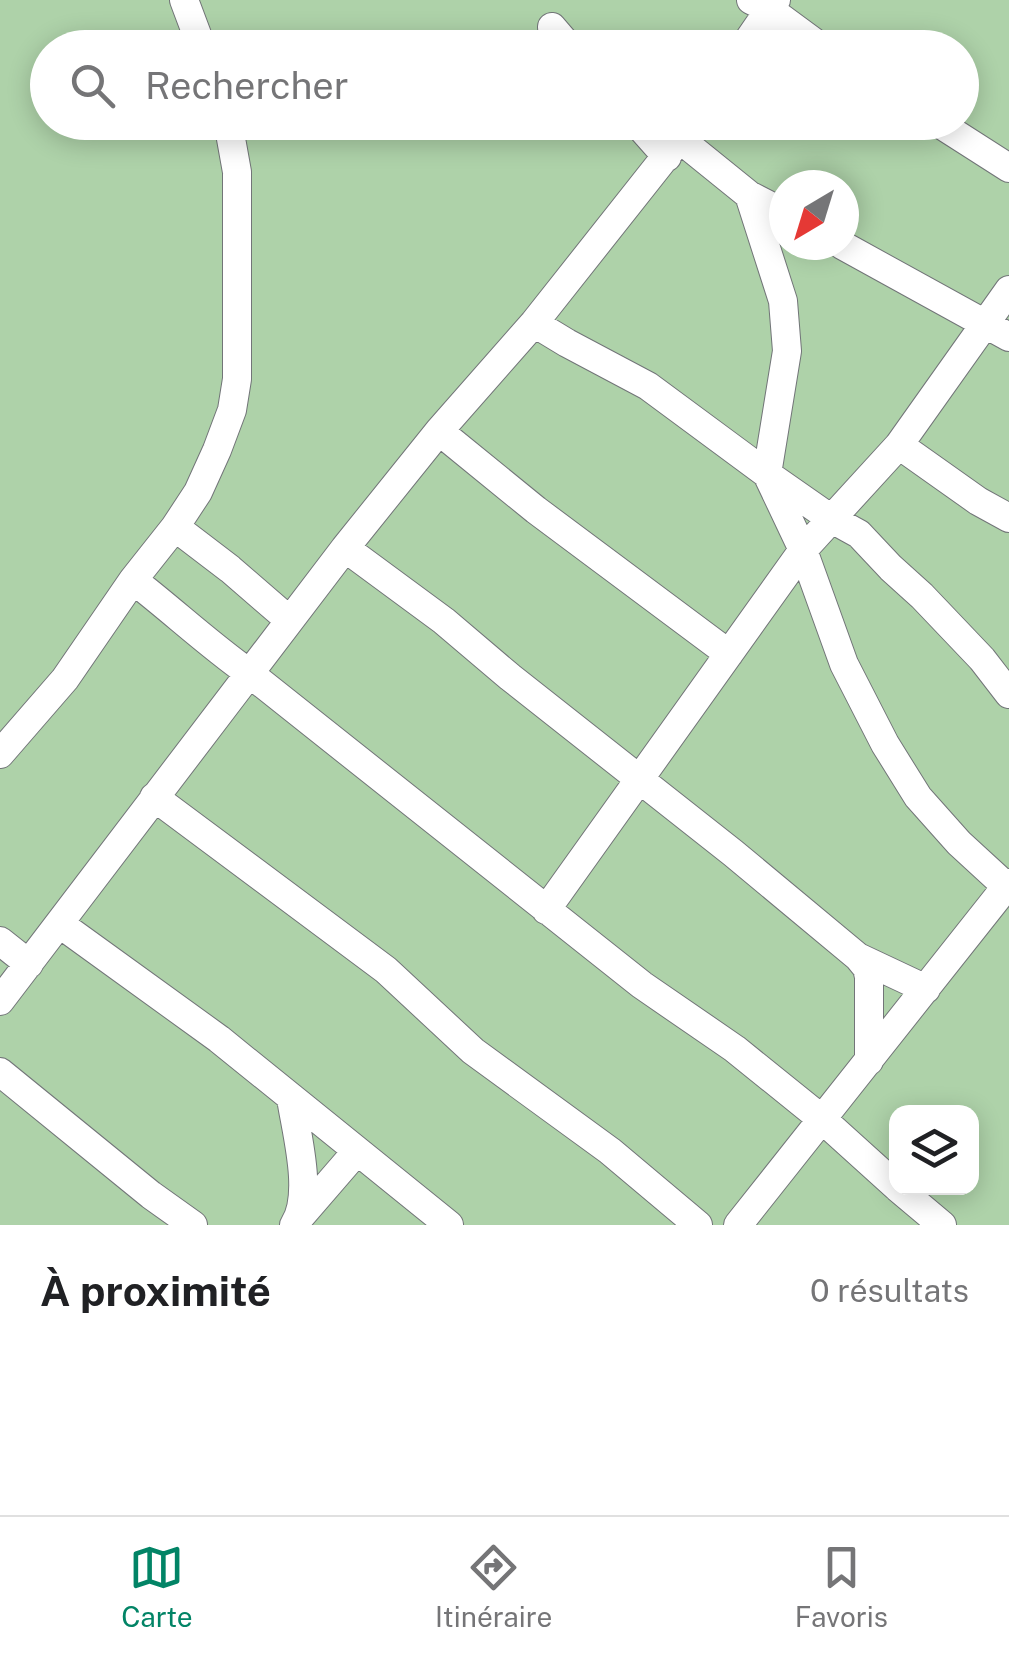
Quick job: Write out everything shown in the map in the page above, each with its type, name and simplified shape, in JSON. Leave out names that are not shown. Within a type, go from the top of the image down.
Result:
[{"type":"street","points":[[184,0],[195,30]]},
{"type":"street","points":[[752,30],[765,3],[799,30]]},
{"type":"street","points":[[4,740],[64,680],[133,580],[175,528],[218,450],[232,410],[237,379],[238,172],[232,140]]},
{"type":"street","points":[[0,1001],[345,548],[534,323],[680,140],[749,195],[769,205]]},
{"type":"street","points":[[965,140],[1009,168]]},
{"type":"street","points":[[738,1225],[1008,886],[960,843],[918,797],[885,744],[844,664],[803,550],[767,474],[788,351],[783,301],[749,195]]},
{"type":"street","points":[[859,254],[997,330]]},
{"type":"street","points":[[546,910],[803,550],[997,330],[1009,290]]},
{"type":"street","points":[[534,323],[648,386],[767,474],[859,534],[982,659],[1009,694]]},
{"type":"street","points":[[439,432],[729,654]]},
{"type":"street","points":[[898,445],[965,493],[1009,518]]},
{"type":"street","points":[[175,528],[289,620]]},
{"type":"street","points":[[345,548],[444,621],[858,957],[869,978],[869,1061]]},
{"type":"street","points":[[133,580],[642,985],[735,1048],[889,1179]]},
{"type":"street","points":[[154,797],[386,970],[473,1051],[610,1151],[698,1225]]},
{"type":"street","points":[[60,924],[218,1040],[449,1225]]},
{"type":"street","points":[[0,941],[29,964]]},
{"type":"street","points":[[858,957],[926,990]]},
{"type":"street","points":[[0,1072],[192,1225]]},
{"type":"street","points":[[291,1098],[303,1179],[297,1221]]},
{"type":"street","points":[[297,1221],[357,1151]]},
{"type":"street","points":[[907,1195],[942,1225]]},
{"type":"green space","points":[[0,0],[1009,0],[1009,1225],[0,1225]]}]
